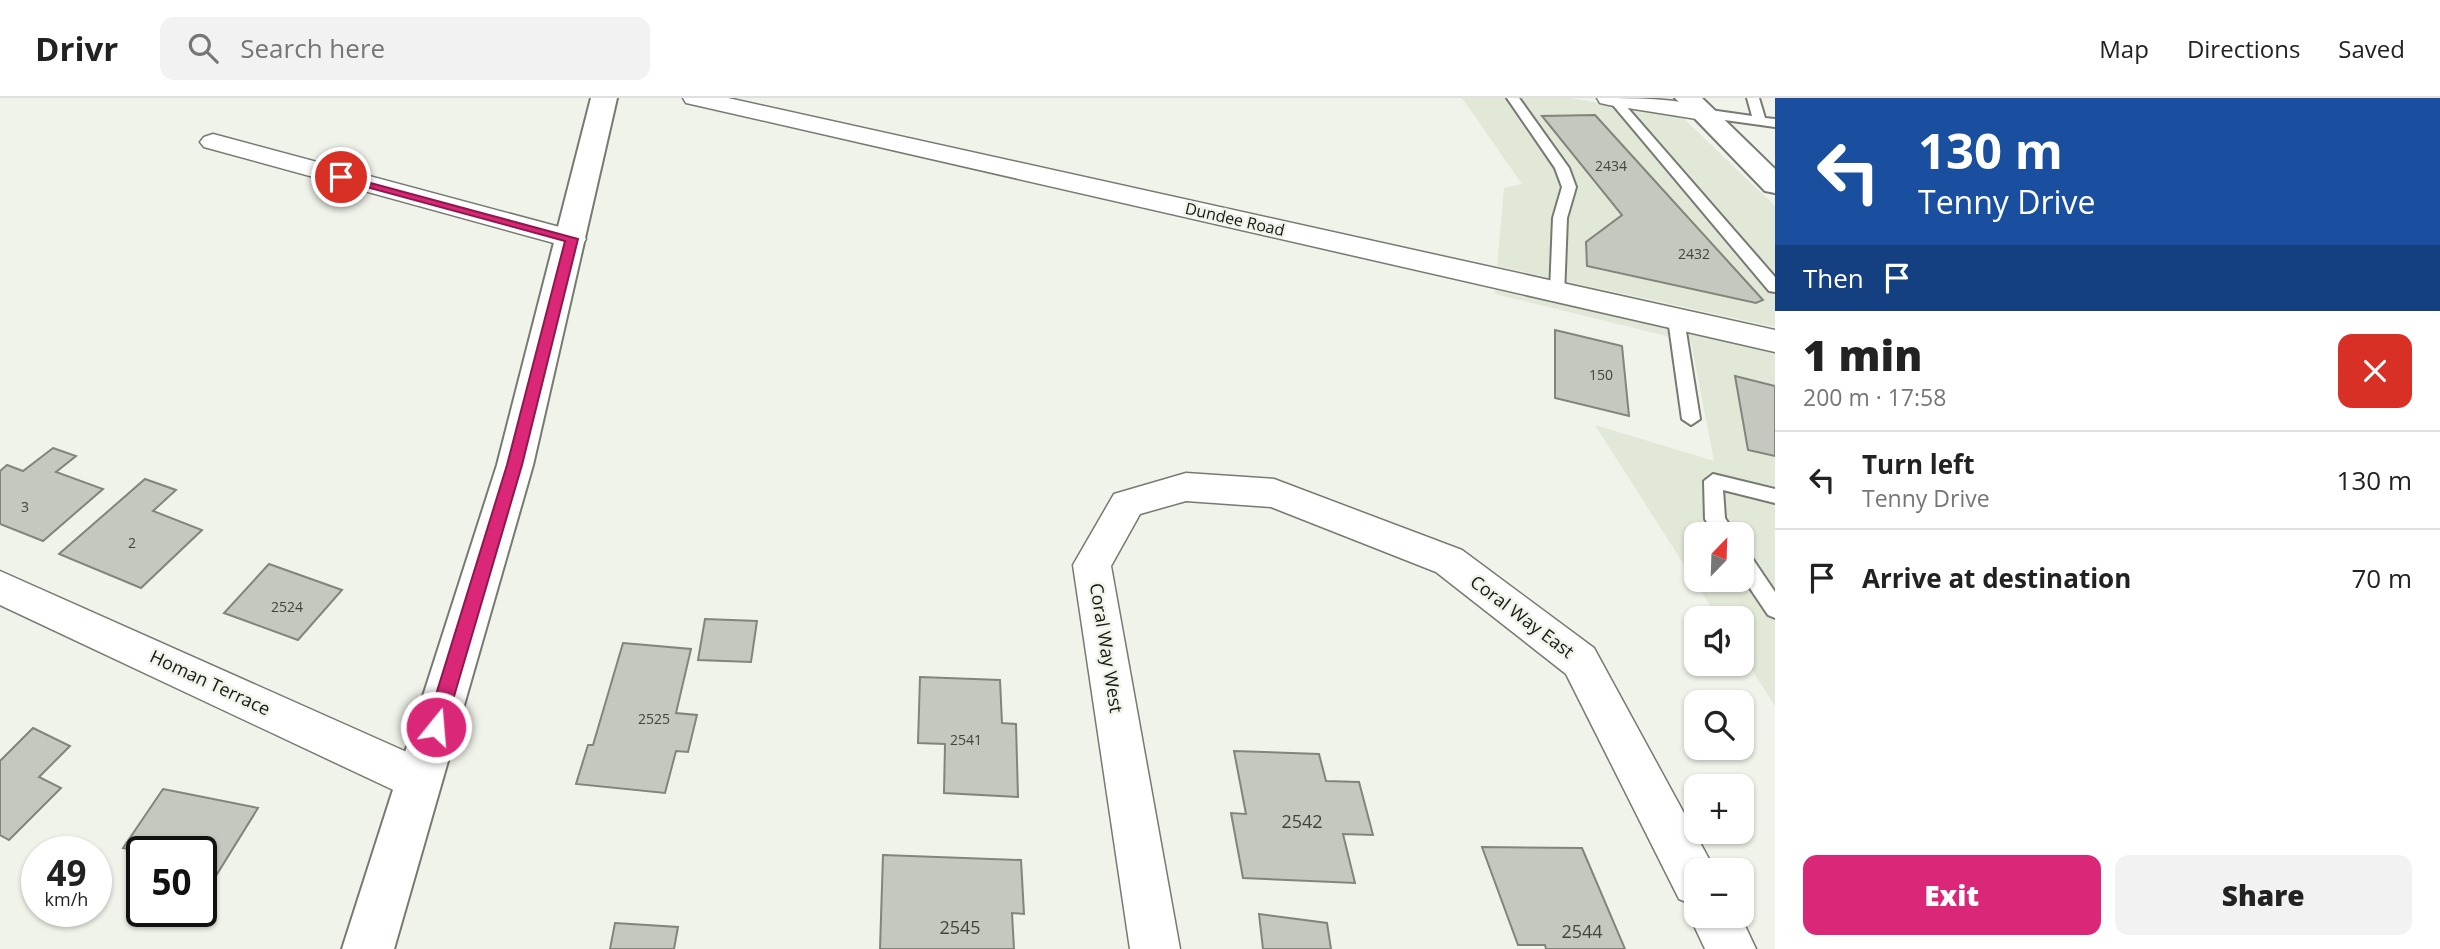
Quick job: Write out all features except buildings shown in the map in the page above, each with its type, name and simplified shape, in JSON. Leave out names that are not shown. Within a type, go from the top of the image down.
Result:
[{"type":"main road","points":[[368,949],[514,465],[572,239],[604,98]]},
{"type":"main road","points":[[1695,106],[1775,185]]},
{"type":"street","name":"Dundee Road","points":[[695,98],[1775,341]]},
{"type":"street","points":[[1611,98],[1695,106]]},
{"type":"street","points":[[213,142],[572,239]]},
{"type":"street","name":"Coral Way West","points":[[1155,949],[1093,565],[1127,504],[1186,487],[1274,493]]},
{"type":"street","name":"Coral Way East","points":[[1274,493],[1449,561],[1580,661],[1684,859]]},
{"type":"street","name":"Homan Terrace","points":[[0,587],[420,780]]},
{"type":"street","points":[[1720,928],[1731,949]]},
{"type":"lane","points":[[1513,98],[1562,168],[1569,187],[1560,218],[1558,292]]},
{"type":"lane","points":[[1611,98],[1775,287]]},
{"type":"lane","points":[[1753,98],[1760,121]]},
{"type":"lane","points":[[1695,106],[1775,123]]},
{"type":"lane","points":[[1676,319],[1691,419]]},
{"type":"lane","points":[[1717,522],[1713,481],[1775,496]]},
{"type":"lane","points":[[1754,578],[1775,609]]},
{"type":"shaded area","points":[[1462,98],[1571,98],[1683,118],[1775,206],[1775,327],[1497,266],[1504,188],[1522,184]]},
{"type":"shaded area","points":[[1496,286],[1775,348],[1775,706],[1754,673],[1754,606],[1710,606],[1701,592],[1754,592],[1754,522],[1684,522],[1684,565],[1595,425],[1714,461],[1691,342],[1495,294]]},
{"type":"route","points":[[341,177],[572,239],[514,465],[436,727]]}]
